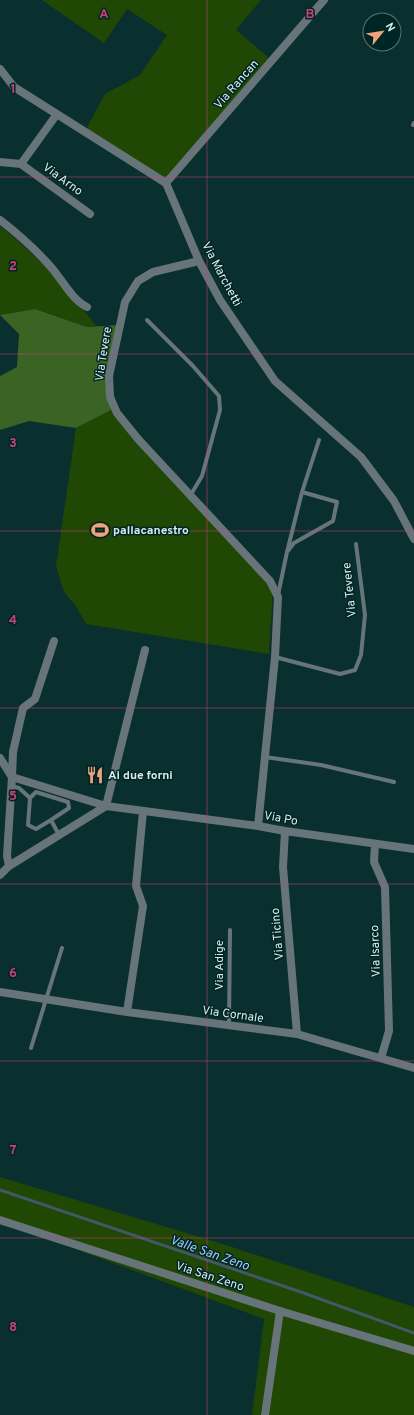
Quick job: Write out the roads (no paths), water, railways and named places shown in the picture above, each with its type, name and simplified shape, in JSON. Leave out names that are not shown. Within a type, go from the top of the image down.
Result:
[{"type":"street","name":"Via Rancan","points":[[166,184],[324,0]]},
{"type":"street","points":[[0,69],[14,87],[166,184]]},
{"type":"street","points":[[0,162],[21,164],[57,114]]},
{"type":"street","name":"Via Arno","points":[[21,164],[90,214]]},
{"type":"street","name":"Via Marchetti","points":[[166,184],[199,261],[220,300],[275,381],[361,457],[394,500],[414,539]]},
{"type":"street","points":[[0,220],[25,240],[51,266],[69,290],[87,307]]},
{"type":"street","name":"Via Tevere","points":[[199,261],[153,272],[138,281],[125,302],[109,376],[110,397],[117,413],[190,496],[270,581],[278,597]]},
{"type":"street","points":[[258,826],[275,657],[278,597]]},
{"type":"street","points":[[9,866],[7,856],[14,752],[23,708],[35,699],[54,641]]},
{"type":"street","points":[[0,875],[9,866],[106,806],[145,650]]},
{"type":"street","points":[[0,758],[12,777]]},
{"type":"street","name":"Via Po","points":[[12,777],[106,806],[258,826],[375,844],[414,848]]},
{"type":"street","points":[[127,1012],[143,906],[136,886],[143,812]]},
{"type":"street","name":"Via Ticino","points":[[286,831],[283,867],[297,1034]]},
{"type":"street","name":"Via Isarco","points":[[375,844],[374,862],[385,887],[389,1023],[389,1031],[381,1058]]},
{"type":"street","name":"Via Cornale","points":[[0,992],[127,1012],[297,1034],[414,1068]]},
{"type":"street","name":"Via San Zeno","points":[[0,1220],[280,1311],[414,1351]]},
{"type":"street","points":[[265,1415],[280,1311]]},
{"type":"lane","points":[[147,320],[219,396],[220,410],[202,476],[190,496]]},
{"type":"lane","points":[[278,597],[286,552],[302,492],[320,440]]},
{"type":"lane","points":[[286,552],[294,543],[333,521],[337,502],[302,492]]},
{"type":"lane","name":"Via Tevere","points":[[275,657],[294,660],[340,674],[355,670],[361,655],[365,615],[356,544]]},
{"type":"lane","points":[[264,757],[321,765],[394,782]]},
{"type":"lane","points":[[11,786],[19,788],[30,798]]},
{"type":"lane","points":[[36,792],[68,802],[69,808],[51,820],[36,829],[28,825],[30,798],[36,792]]},
{"type":"lane","points":[[51,820],[59,835]]},
{"type":"lane","name":"Via Adige","points":[[229,1025],[230,930]]},
{"type":"lane","points":[[31,1048],[62,948]]},
{"type":"waterway","name":"Valle San Zeno","points":[[0,1190],[301,1292],[414,1333]]},
{"type":"place","name":"pallacanestro","points":[[100,530]]},
{"type":"place","name":"Ai due forni","points":[[95,775]]}]
